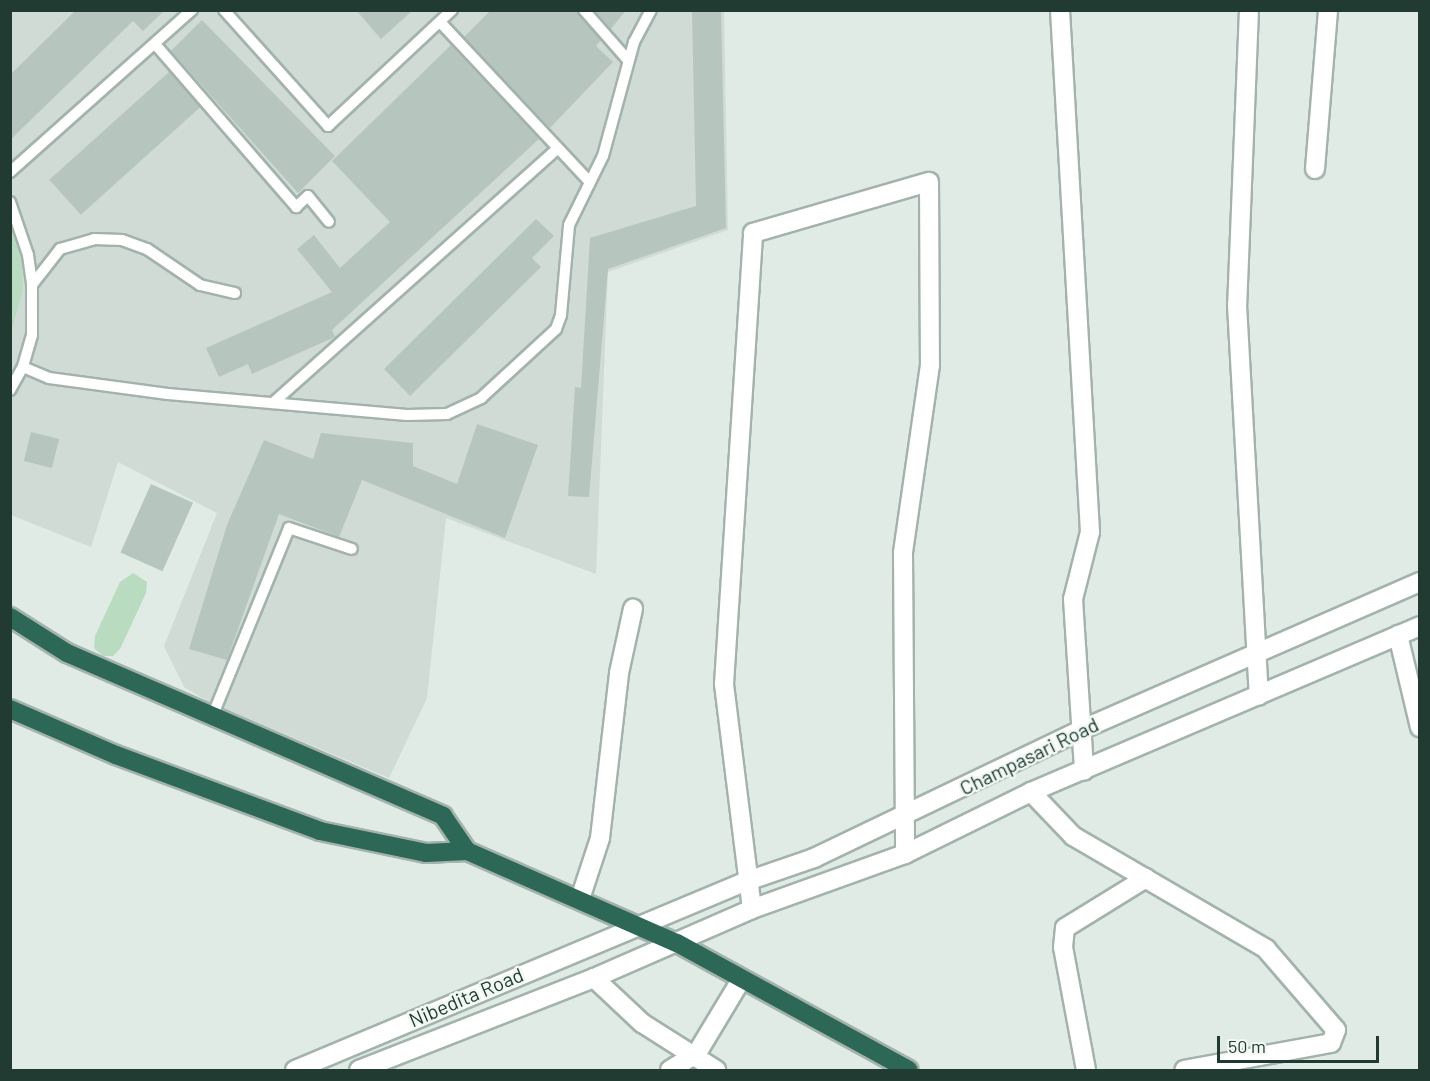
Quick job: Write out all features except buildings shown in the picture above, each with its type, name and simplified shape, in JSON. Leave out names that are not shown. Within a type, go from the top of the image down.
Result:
[{"type":"highway","points":[[10,617],[67,653],[443,816],[467,851]]},
{"type":"highway","points":[[10,709],[116,755],[320,831],[426,853],[467,851],[676,943],[741,981],[815,1016],[909,1071]]},
{"type":"street","points":[[1060,10],[1090,532],[1073,599],[1084,771]]},
{"type":"street","points":[[1249,10],[1237,305],[1259,695]]},
{"type":"street","points":[[1315,169],[1328,10]]},
{"type":"street","points":[[752,909],[724,684],[753,233],[929,182],[930,365],[903,553],[905,854]]},
{"type":"street","name":"Champasari Road","points":[[637,926],[750,880],[814,858],[905,818],[1081,730],[1419,582]]},
{"type":"street","points":[[580,899],[600,838],[619,673],[633,609]]},
{"type":"street","name":"Champasari Road","points":[[676,943],[752,909],[905,854],[1031,792],[1419,626]]},
{"type":"street","points":[[1398,635],[1419,727]]},
{"type":"street","points":[[1031,792],[1067,832],[1266,949],[1337,1033],[1331,1042],[1184,1071]]},
{"type":"street","points":[[1086,1071],[1063,947],[1065,928],[1146,878]]},
{"type":"street","name":"Nibedita Road","points":[[295,1071],[637,926]]},
{"type":"street","name":"Nibedita Road","points":[[358,1071],[594,978],[676,943]]},
{"type":"street","points":[[594,978],[642,1023],[692,1058],[716,1071]]},
{"type":"street","points":[[670,1071],[692,1058],[741,981]]},
{"type":"lane","points":[[10,172],[192,10]]},
{"type":"lane","points":[[224,10],[328,126],[453,10]]},
{"type":"lane","points":[[584,10],[628,60]]},
{"type":"lane","points":[[23,367],[49,378],[273,403],[433,416],[481,398],[556,329],[561,315],[569,225],[603,156],[628,60],[651,10]]},
{"type":"lane","points":[[440,22],[589,181]]},
{"type":"lane","points":[[155,44],[296,207],[308,196],[330,222]]},
{"type":"lane","points":[[273,403],[558,148]]},
{"type":"lane","points":[[10,202],[28,255],[32,285],[32,335],[23,367],[10,390]]},
{"type":"lane","points":[[32,285],[60,249],[94,239],[122,240],[147,249],[200,285],[235,293]]},
{"type":"lane","points":[[212,717],[289,528],[352,549]]},
{"type":"shaded area","points":[[10,11],[724,11],[728,230],[608,272],[596,574],[446,518],[427,698],[389,778],[209,702],[184,687],[164,646],[217,513],[118,462],[91,547],[11,515]]},
{"type":"green space","points":[[10,224],[22,263],[23,290],[11,332]]},
{"type":"green space","points":[[133,573],[147,582],[146,593],[120,649],[113,656],[103,656],[94,648],[95,636],[120,582]]}]
